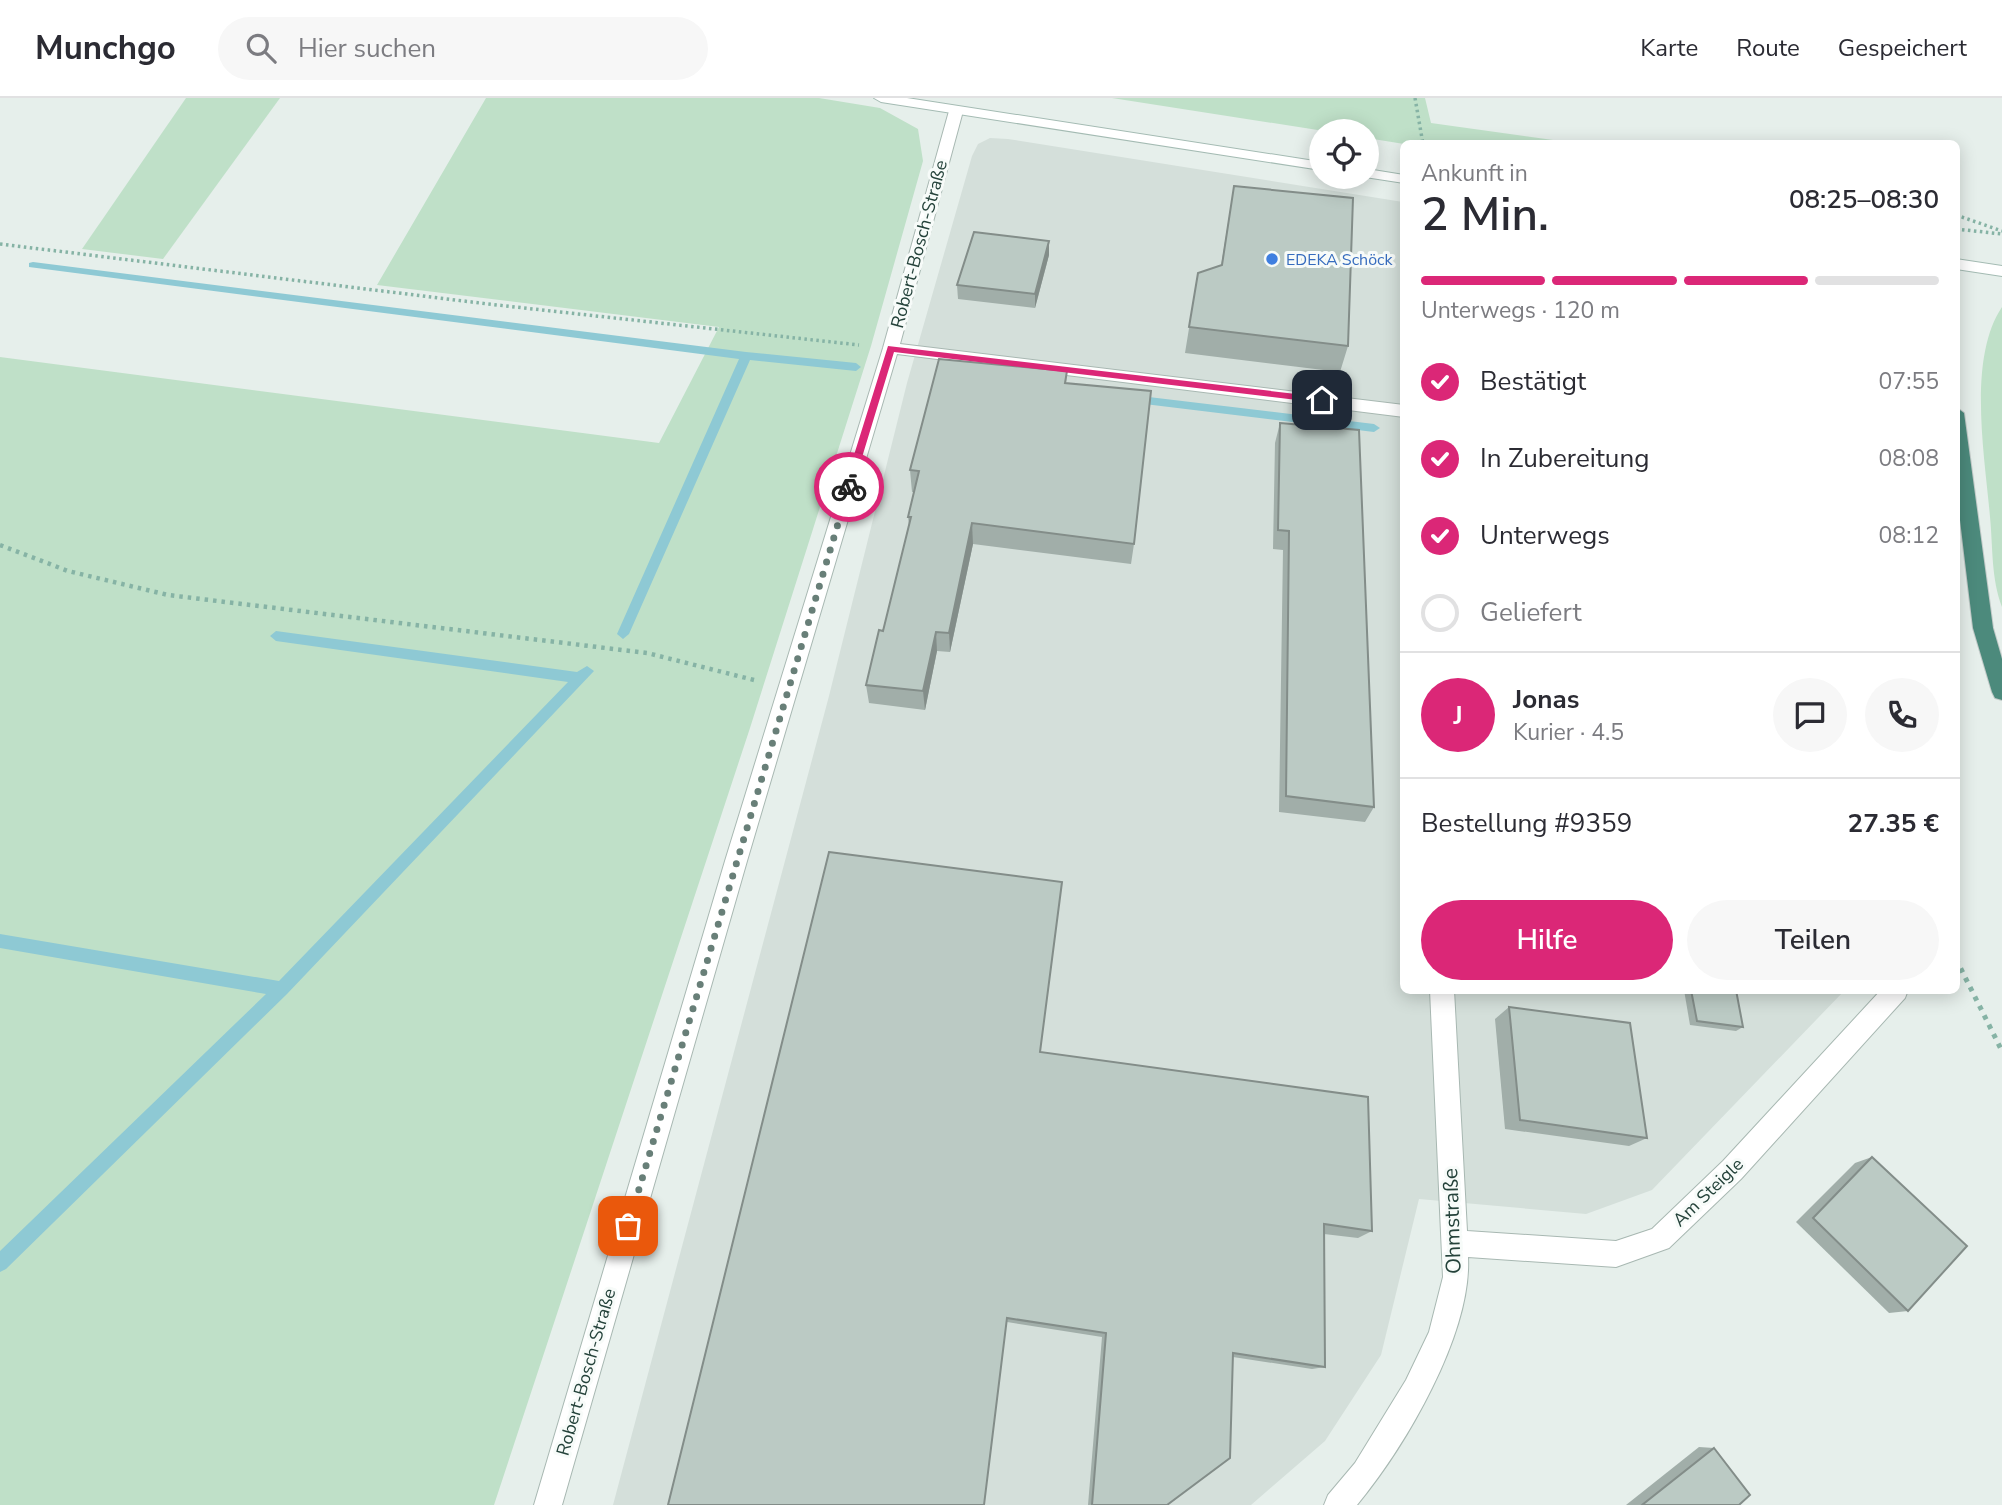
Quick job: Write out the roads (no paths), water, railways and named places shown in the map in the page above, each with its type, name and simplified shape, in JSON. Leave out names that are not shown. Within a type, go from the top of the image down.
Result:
[{"type":"highway","points":[[1960,445],[1983,628],[2002,692]]},
{"type":"highway","points":[[1983,628],[2002,649]]},
{"type":"street","points":[[881,98],[1309,164]]},
{"type":"street","name":"Robert-Bosch-Straße","points":[[548,1505],[620,1252],[891,348],[956,111]]},
{"type":"street","points":[[1379,175],[1400,178]]},
{"type":"street","points":[[1960,265],[2002,271]]},
{"type":"street","points":[[891,348],[1400,412]]},
{"type":"street","name":"Ohmstraße","points":[[1338,1505],[1365,1473],[1416,1390],[1437,1345],[1456,1277],[1442,994]]},
{"type":"street","name":"Am Steigle","points":[[1454,1243],[1616,1254],[1660,1239],[1732,1170],[1893,994]]},
{"type":"waterway","points":[[33,265],[746,356]]},
{"type":"waterway","points":[[623,634],[746,356]]},
{"type":"waterway","points":[[746,356],[856,367]]},
{"type":"waterway","points":[[1132,399],[1374,428]]},
{"type":"waterway","points":[[276,636],[580,678]]},
{"type":"waterway","points":[[282,989],[587,671]]},
{"type":"waterway","points":[[0,941],[282,989]]},
{"type":"waterway","points":[[0,1263],[282,989]]},
{"type":"place","name":"EDEKA Schöck","points":[[1272,259]]}]
